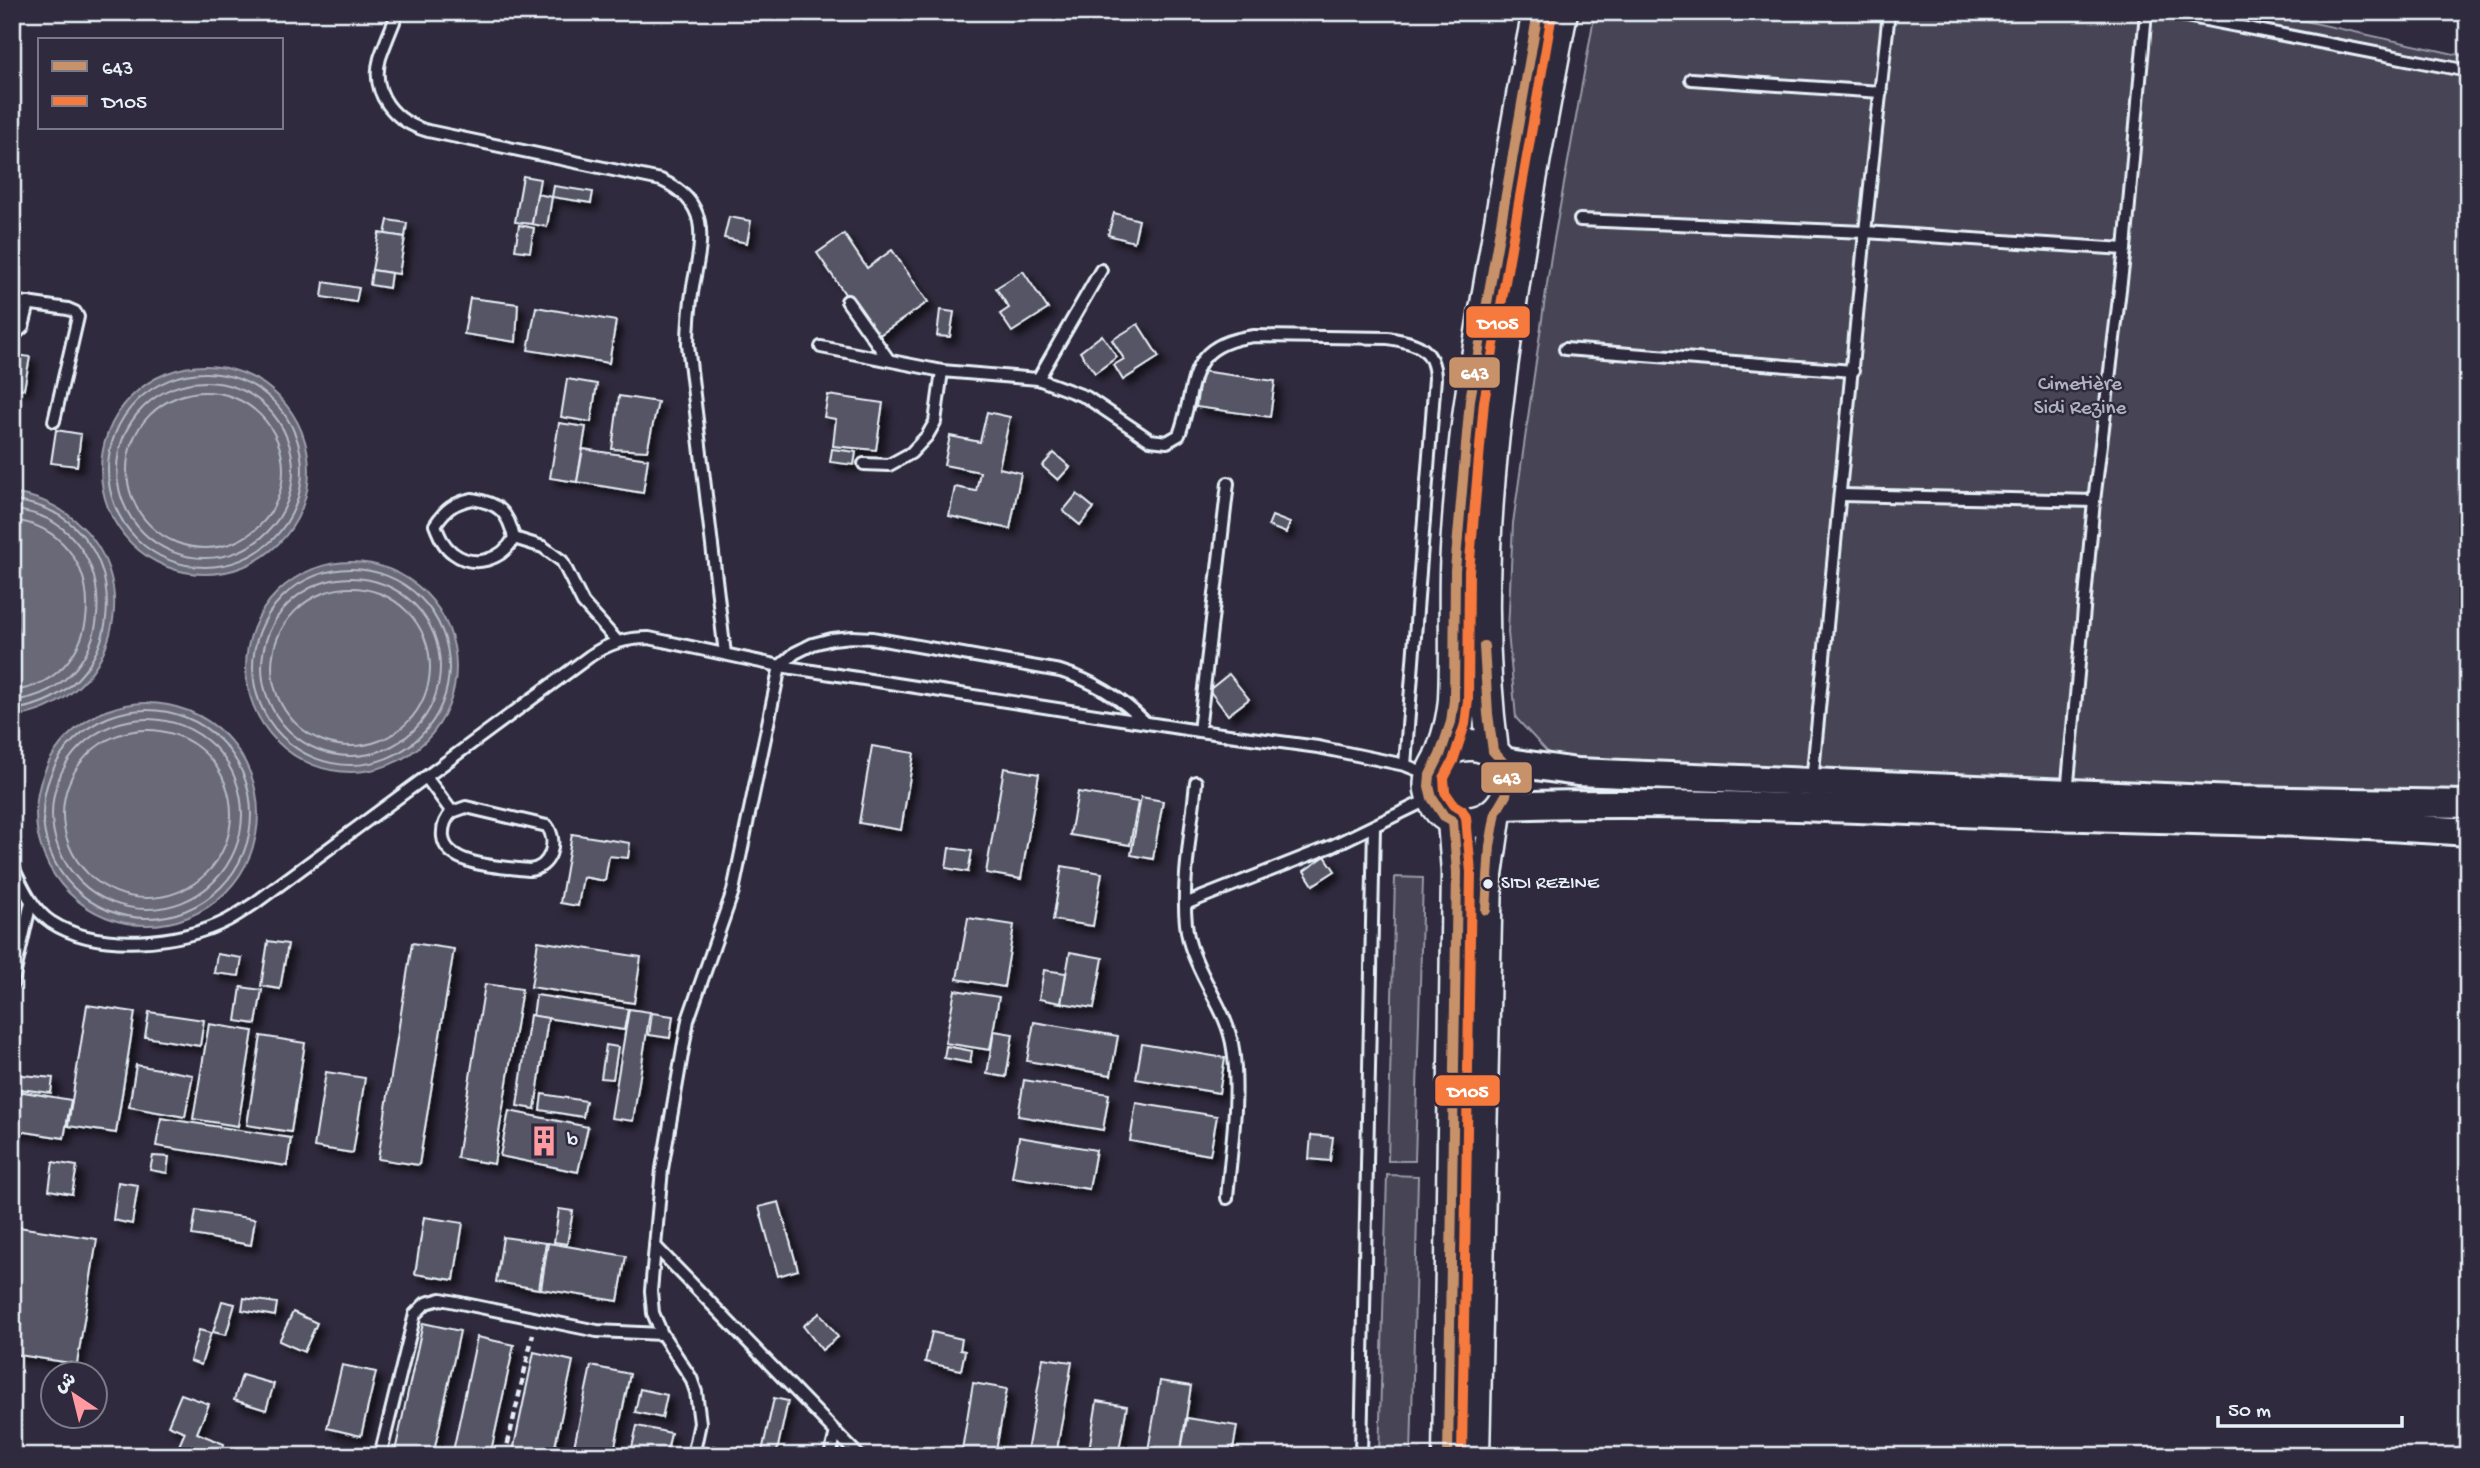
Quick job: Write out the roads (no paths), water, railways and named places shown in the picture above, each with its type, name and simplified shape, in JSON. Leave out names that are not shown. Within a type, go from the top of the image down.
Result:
[{"type":"main road","points":[[1499,809],[1476,822],[1453,821],[1437,808],[1427,773],[1451,722],[1454,700],[1455,570],[1470,400],[1538,12]]},
{"type":"main road","points":[[1474,1456],[1487,875],[1499,809],[1508,783],[1497,756],[1484,661],[1483,567],[1494,429],[1521,227],[1562,12]]},
{"type":"main road","points":[[1427,773],[1461,744],[1483,746],[1497,756]]},
{"type":"main road","points":[[1447,1456],[1457,872],[1453,821]]},
{"type":"street","points":[[1497,756],[1577,772],[1812,782],[2066,805],[2468,832]]},
{"type":"street","points":[[1499,809],[1634,804],[2066,805],[2235,800],[2468,804]]},
{"type":"lane","points":[[398,12],[380,59],[378,73],[384,100],[402,120],[428,131],[661,180],[674,186],[694,206],[702,233],[690,305],[688,345],[725,654]]},
{"type":"lane","points":[[1812,782],[1889,12]]},
{"type":"lane","points":[[2066,805],[2094,501],[2125,249],[2146,12]]},
{"type":"lane","points":[[2165,12],[2468,71]]},
{"type":"lane","points":[[1691,79],[1881,92]]},
{"type":"lane","points":[[1580,220],[1865,232],[2125,249]]},
{"type":"lane","points":[[1038,379],[1101,270]]},
{"type":"lane","points":[[12,300],[68,309],[78,317],[54,421]]},
{"type":"lane","points":[[847,301],[888,359]]},
{"type":"lane","points":[[12,337],[23,327],[29,303]]},
{"type":"lane","points":[[821,347],[942,371],[1038,379],[1086,397],[1150,440],[1167,442],[1179,435],[1192,379],[1199,365],[1210,353],[1238,338],[1388,338],[1408,341],[1426,350],[1435,368],[1427,773],[1374,826],[1332,846],[1185,904]]},
{"type":"lane","points":[[1565,349],[1853,371]]},
{"type":"lane","points":[[864,464],[889,465],[911,453],[927,436],[935,422],[942,371]]},
{"type":"lane","points":[[1199,731],[1227,483]]},
{"type":"lane","points":[[1841,495],[2094,501]]},
{"type":"lane","points":[[472,499],[488,502],[502,510],[511,523],[514,538],[508,550],[495,558],[466,560],[443,543],[435,525],[443,511],[457,502],[472,499]]},
{"type":"lane","points":[[514,538],[543,547],[562,561],[590,612],[617,641]]},
{"type":"lane","points":[[12,865],[31,902],[49,921],[70,932],[105,940],[140,942],[186,935],[226,921],[255,903],[590,656],[617,641],[649,638],[779,666],[1331,749],[1427,773]]},
{"type":"lane","points":[[693,1456],[700,1423],[696,1392],[691,1378],[662,1334],[653,1313],[651,1291],[662,1169],[688,1020],[733,891],[779,666],[813,644],[832,639],[872,638],[1060,671],[1115,695],[1145,722]]},
{"type":"lane","points":[[426,777],[452,812]]},
{"type":"lane","points":[[1196,782],[1185,904],[1189,940],[1202,976],[1228,1027],[1233,1046],[1236,1073],[1227,1198]]},
{"type":"lane","points":[[466,807],[544,824],[552,836],[548,861],[540,869],[529,870],[456,857],[444,844],[443,835],[447,817],[452,812],[466,807]]},
{"type":"lane","points":[[1361,1456],[1374,826]]},
{"type":"lane","points":[[12,985],[31,902]]},
{"type":"lane","points":[[656,1247],[859,1456]]},
{"type":"lane","points":[[380,1456],[413,1322],[420,1308],[433,1300],[441,1299],[536,1320],[613,1333],[662,1334]]},
{"type":"lane","points":[[830,1456],[836,1432]]},
{"type":"water","points":[[205,366],[245,374],[278,397],[301,430],[309,470],[301,510],[278,543],[245,566],[205,574],[165,566],[132,543],[109,510],[101,470],[109,430],[132,397],[165,374]]},
{"type":"water","points":[[12,494],[34,498],[54,506],[67,514],[93,540],[109,570],[114,602],[110,634],[97,664],[76,689],[47,707],[12,717]]},
{"type":"water","points":[[351,562],[391,570],[425,593],[448,627],[456,667],[448,707],[425,741],[391,764],[351,772],[311,764],[277,741],[254,707],[246,667],[254,627],[277,593],[311,570]]},
{"type":"water","points":[[147,703],[169,705],[199,716],[217,728],[233,744],[245,762],[253,782],[258,814],[256,836],[245,866],[233,884],[217,900],[199,912],[179,920],[147,925],[125,923],[95,912],[77,900],[61,884],[49,866],[41,846],[36,814],[38,792],[49,762],[61,744],[77,728],[95,716],[115,708]]},
{"type":"place","name":"SIDI REZINE","points":[[1488,884]]},
{"type":"place","name":"b","points":[[544,1141]]},
{"type":"park label","name":"Cimetière Sidi Rezine","points":[[2080,397]]}]
